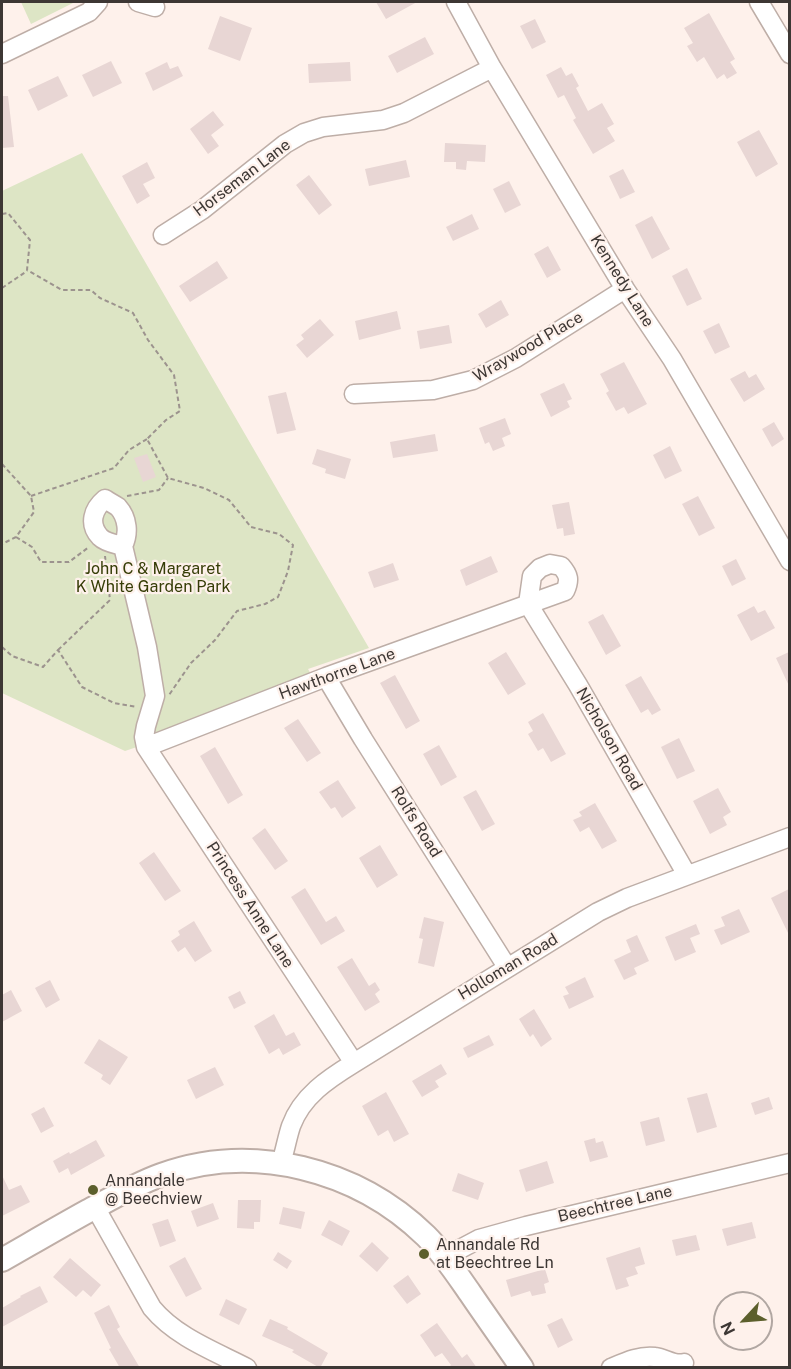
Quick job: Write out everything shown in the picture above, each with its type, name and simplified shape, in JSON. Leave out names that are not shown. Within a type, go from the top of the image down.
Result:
[{"type":"main road","points":[[2,1260],[141,1183],[184,1168],[233,1162],[281,1163],[331,1176],[362,1189],[404,1217],[445,1257],[522,1368]]},
{"type":"street","points":[[2,54],[88,12],[98,2]]},
{"type":"street","name":"Kennedy Lane","points":[[456,2],[492,68],[625,289],[672,359],[789,561]]},
{"type":"street","points":[[759,2],[789,54]]},
{"type":"street","name":"Horseman Lane","points":[[163,235],[217,199],[285,144],[304,133],[322,127],[383,120],[404,113],[492,68]]},
{"type":"street","name":"Wraywood Place","points":[[354,394],[433,390],[473,380],[516,358],[625,289]]},
{"type":"street","points":[[123,546],[101,538],[96,529],[93,516],[95,507],[105,499],[118,507],[126,521],[127,534],[123,546],[147,647],[155,696],[144,737],[146,747]]},
{"type":"street","name":"Hawthorne Lane","points":[[146,747],[326,677],[528,604]]},
{"type":"street","name":"Nicholson Road","points":[[528,604],[578,685],[687,875]]},
{"type":"street","name":"Rolfs Road","points":[[326,677],[507,967]]},
{"type":"street","name":"Princess Anne Lane","points":[[146,747],[354,1063]]},
{"type":"street","name":"Holloman Road","points":[[281,1163],[291,1125],[301,1106],[327,1080],[598,912],[627,898],[789,837]]},
{"type":"street","name":"Beechtree Lane","points":[[445,1257],[479,1239],[526,1226],[789,1163]]},
{"type":"street","points":[[95,1208],[152,1308],[163,1321],[178,1332],[247,1368]]},
{"type":"street","points":[[611,1368],[631,1359],[654,1357],[679,1365],[684,1363]]},
{"type":"path","points":[[2,214],[8,213],[30,240],[27,270],[2,288]]},
{"type":"path","points":[[27,270],[62,290],[91,290],[100,298],[133,313],[148,340],[174,375],[180,411],[166,420],[147,439],[129,450],[114,468],[31,496]]},
{"type":"path","points":[[58,650],[82,687],[114,703],[144,708],[171,695],[191,663],[214,640],[237,611],[266,604],[278,597],[288,572],[293,545],[279,534],[251,527],[229,500],[204,488],[168,478],[147,439]]},
{"type":"path","points":[[2,464],[31,496],[34,512],[16,537],[2,544]]},
{"type":"path","points":[[110,502],[136,493],[159,490],[168,478]]},
{"type":"path","points":[[2,647],[12,656],[43,667],[110,600],[105,546],[101,538],[69,562],[41,562],[32,547],[16,537]]},
{"type":"green space","points":[[21,2],[75,2],[31,24]]},
{"type":"green space","name":"John C & Margaret K White Garden Park","points":[[82,153],[369,648],[308,669],[318,686],[125,751],[2,693],[2,191]]},
{"type":"building","points":[[376,2],[417,2],[386,19]]},
{"type":"building","points":[[709,13],[735,59],[730,62],[737,73],[727,79],[724,74],[717,79],[704,57],[697,62],[687,46],[693,43],[684,28]]},
{"type":"building","points":[[220,16],[252,28],[240,61],[208,49]]},
{"type":"building","points":[[535,19],[546,42],[532,49],[520,26]]},
{"type":"building","points":[[425,37],[434,54],[397,73],[388,56]]},
{"type":"building","points":[[111,61],[122,83],[93,97],[82,75]]},
{"type":"building","points":[[167,62],[170,69],[178,66],[183,76],[153,91],[145,73]]},
{"type":"building","points":[[350,62],[351,81],[309,83],[308,64]]},
{"type":"building","points":[[561,67],[566,76],[572,73],[579,86],[576,88],[588,111],[602,103],[614,124],[607,128],[615,141],[593,154],[573,120],[576,118],[564,95],[558,98],[546,75]]},
{"type":"building","points":[[58,76],[68,96],[38,111],[28,90]]},
{"type":"building","points":[[2,96],[8,96],[14,147],[2,148]]},
{"type":"building","points":[[213,111],[224,125],[211,135],[219,146],[208,154],[190,129]]},
{"type":"building","points":[[759,130],[778,164],[756,177],[737,142]]},
{"type":"building","points":[[445,143],[486,145],[485,162],[467,161],[466,170],[456,169],[456,162],[444,162]]},
{"type":"building","points":[[406,160],[410,177],[369,186],[365,169]]},
{"type":"building","points":[[147,162],[155,178],[143,184],[150,196],[137,204],[122,176]]},
{"type":"building","points":[[623,169],[635,192],[620,199],[609,176]]},
{"type":"building","points":[[309,175],[332,205],[319,215],[296,185]]},
{"type":"building","points":[[509,181],[521,205],[505,213],[493,189]]},
{"type":"building","points":[[472,214],[479,229],[453,241],[446,227]]},
{"type":"building","points":[[652,216],[670,249],[652,259],[635,225]]},
{"type":"building","points":[[548,246],[561,270],[547,278],[534,254]]},
{"type":"building","points":[[217,261],[228,278],[190,302],[179,286]]},
{"type":"building","points":[[687,268],[702,299],[687,306],[672,276]]},
{"type":"building","points":[[501,300],[509,315],[486,328],[478,314]]},
{"type":"building","points":[[397,311],[401,329],[359,340],[355,321]]},
{"type":"building","points":[[320,319],[334,335],[307,358],[296,345],[304,339],[301,335]]},
{"type":"building","points":[[719,323],[730,347],[715,354],[703,331]]},
{"type":"building","points":[[449,325],[452,343],[420,349],[417,331]]},
{"type":"building","points":[[624,362],[647,404],[628,414],[624,407],[616,411],[606,393],[609,391],[600,374]]},
{"type":"building","points":[[745,371],[749,378],[756,374],[765,389],[744,402],[730,379]]},
{"type":"building","points":[[564,383],[572,399],[567,401],[570,407],[551,417],[540,394]]},
{"type":"building","points":[[286,392],[296,430],[277,434],[268,396]]},
{"type":"building","points":[[505,418],[511,434],[502,438],[505,446],[493,451],[489,442],[485,444],[479,428]]},
{"type":"building","points":[[774,422],[784,439],[772,447],[762,429]]},
{"type":"building","points":[[435,434],[438,451],[393,458],[390,442]]},
{"type":"building","points":[[670,446],[682,471],[665,479],[653,455]]},
{"type":"building","points":[[317,449],[351,459],[345,479],[325,473],[326,469],[312,464]]},
{"type":"building","points":[[147,454],[156,477],[143,482],[134,458]]},
{"type":"building","points":[[698,496],[715,528],[699,536],[682,504]]},
{"type":"building","points":[[569,502],[575,534],[564,536],[563,528],[557,529],[552,505]]},
{"type":"building","points":[[491,556],[498,572],[466,586],[460,570]]},
{"type":"building","points":[[736,559],[746,579],[732,586],[722,566]]},
{"type":"building","points":[[393,563],[399,580],[374,588],[368,572]]},
{"type":"building","points":[[754,606],[758,613],[765,610],[775,628],[751,641],[737,615]]},
{"type":"building","points":[[603,614],[621,646],[606,655],[588,622]]},
{"type":"building","points":[[506,652],[526,684],[508,695],[488,663]]},
{"type":"building","points":[[789,652],[789,686],[776,658]]},
{"type":"building","points":[[395,675],[420,721],[406,729],[380,683]]},
{"type":"building","points":[[641,676],[661,710],[652,715],[648,709],[641,713],[625,685]]},
{"type":"building","points":[[543,713],[566,754],[551,762],[543,748],[538,751],[528,734],[533,731],[528,722]]},
{"type":"building","points":[[298,719],[321,753],[307,762],[284,728]]},
{"type":"building","points":[[679,738],[695,771],[677,779],[661,747]]},
{"type":"building","points":[[439,745],[457,777],[441,786],[423,754]]},
{"type":"building","points":[[215,747],[243,795],[228,804],[200,756]]},
{"type":"building","points":[[338,780],[356,808],[342,818],[335,807],[331,809],[319,792]]},
{"type":"building","points":[[718,788],[731,812],[723,817],[727,825],[710,834],[693,801]]},
{"type":"building","points":[[476,790],[495,824],[482,831],[463,797]]},
{"type":"building","points":[[595,803],[617,841],[602,849],[589,827],[580,832],[573,820],[582,816],[579,812]]},
{"type":"building","points":[[265,828],[288,861],[275,870],[252,838]]},
{"type":"building","points":[[380,845],[398,875],[377,888],[359,858]]},
{"type":"building","points":[[154,852],[181,891],[165,901],[139,863]]},
{"type":"building","points":[[305,888],[326,922],[336,916],[345,931],[321,945],[291,897]]},
{"type":"building","points":[[789,889],[789,935],[771,898]]},
{"type":"building","points":[[739,909],[750,932],[721,945],[714,930],[725,926],[721,917]]},
{"type":"building","points":[[424,917],[444,922],[434,967],[418,963],[423,939],[419,938]]},
{"type":"building","points":[[194,921],[212,951],[195,962],[185,947],[178,952],[171,941],[180,935],[178,931]]},
{"type":"building","points":[[696,924],[700,934],[690,938],[696,952],[675,961],[665,937]]},
{"type":"building","points":[[637,935],[649,961],[634,968],[637,974],[624,980],[614,960],[631,952],[626,940]]},
{"type":"building","points":[[352,958],[369,986],[375,982],[380,990],[375,994],[380,1002],[365,1011],[337,967]]},
{"type":"building","points":[[585,977],[594,997],[569,1009],[563,996],[569,994],[565,987]]},
{"type":"building","points":[[50,980],[60,1000],[46,1008],[35,988]]},
{"type":"building","points":[[11,990],[22,1011],[2,1022],[2,995]]},
{"type":"building","points":[[240,991],[246,1003],[234,1009],[228,997]]},
{"type":"building","points":[[534,1009],[552,1039],[541,1047],[533,1034],[530,1037],[519,1019]]},
{"type":"building","points":[[274,1014],[286,1036],[294,1032],[301,1045],[283,1055],[279,1048],[269,1054],[254,1026]]},
{"type":"building","points":[[489,1035],[494,1045],[468,1058],[463,1048]]},
{"type":"building","points":[[99,1039],[128,1057],[110,1085],[101,1079],[103,1075],[84,1063]]},
{"type":"building","points":[[441,1064],[447,1074],[435,1081],[439,1087],[422,1097],[412,1081]]},
{"type":"building","points":[[215,1067],[224,1085],[196,1099],[187,1080]]},
{"type":"building","points":[[386,1092],[409,1134],[394,1142],[388,1130],[378,1136],[362,1106]]},
{"type":"building","points":[[707,1093],[717,1127],[697,1133],[687,1098]]},
{"type":"building","points":[[769,1097],[773,1109],[755,1115],[751,1103]]},
{"type":"building","points":[[44,1107],[54,1126],[41,1133],[31,1114]]},
{"type":"building","points":[[659,1117],[665,1141],[646,1146],[640,1122]]},
{"type":"building","points":[[595,1138],[596,1143],[603,1141],[608,1157],[590,1162],[584,1141]]},
{"type":"building","points":[[96,1140],[105,1156],[71,1175],[68,1168],[59,1173],[53,1161]]},
{"type":"building","points":[[547,1161],[554,1183],[526,1192],[519,1170]]},
{"type":"building","points":[[458,1173],[484,1183],[478,1200],[452,1191]]},
{"type":"building","points":[[2,1175],[9,1190],[21,1185],[30,1202],[2,1216]]},
{"type":"building","points":[[238,1200],[261,1200],[260,1222],[254,1222],[254,1229],[237,1228]]},
{"type":"building","points":[[213,1203],[219,1219],[197,1227],[191,1211]]},
{"type":"building","points":[[283,1207],[305,1212],[301,1229],[279,1224]]},
{"type":"building","points":[[168,1219],[176,1241],[160,1247],[152,1224]]},
{"type":"building","points":[[329,1220],[350,1231],[342,1246],[321,1235]]},
{"type":"building","points":[[752,1222],[756,1238],[727,1246],[722,1229]]},
{"type":"building","points":[[696,1235],[700,1250],[676,1256],[672,1240]]},
{"type":"building","points":[[372,1242],[389,1258],[377,1272],[359,1256]]},
{"type":"building","points":[[640,1247],[645,1264],[635,1267],[638,1274],[626,1278],[629,1286],[616,1290],[606,1258]]},
{"type":"building","points":[[278,1252],[292,1261],[287,1269],[273,1260]]},
{"type":"building","points":[[185,1257],[202,1289],[186,1297],[169,1266]]},
{"type":"building","points":[[70,1258],[101,1285],[91,1297],[83,1290],[76,1297],[53,1277]]},
{"type":"building","points":[[545,1269],[549,1282],[544,1284],[546,1293],[532,1296],[530,1291],[511,1297],[506,1280]]},
{"type":"building","points":[[408,1275],[421,1294],[407,1304],[393,1286]]},
{"type":"building","points":[[40,1286],[48,1302],[2,1327],[2,1308]]},
{"type":"building","points":[[226,1299],[247,1309],[239,1325],[219,1315]]},
{"type":"building","points":[[109,1305],[120,1327],[117,1329],[140,1368],[120,1368],[109,1349],[111,1348],[94,1313]]},
{"type":"building","points":[[562,1318],[573,1340],[558,1348],[547,1325]]},
{"type":"building","points":[[270,1319],[288,1327],[287,1329],[328,1353],[320,1368],[292,1352],[294,1350],[262,1336]]},
{"type":"building","points":[[437,1323],[462,1358],[467,1354],[477,1368],[448,1368],[451,1365],[442,1353],[435,1357],[420,1335]]},
{"type":"place","name":"Annandale @ Beechview","points":[[93,1190]]},
{"type":"place","name":"Annandale Rd at Beechtree Ln","points":[[424,1254]]}]
